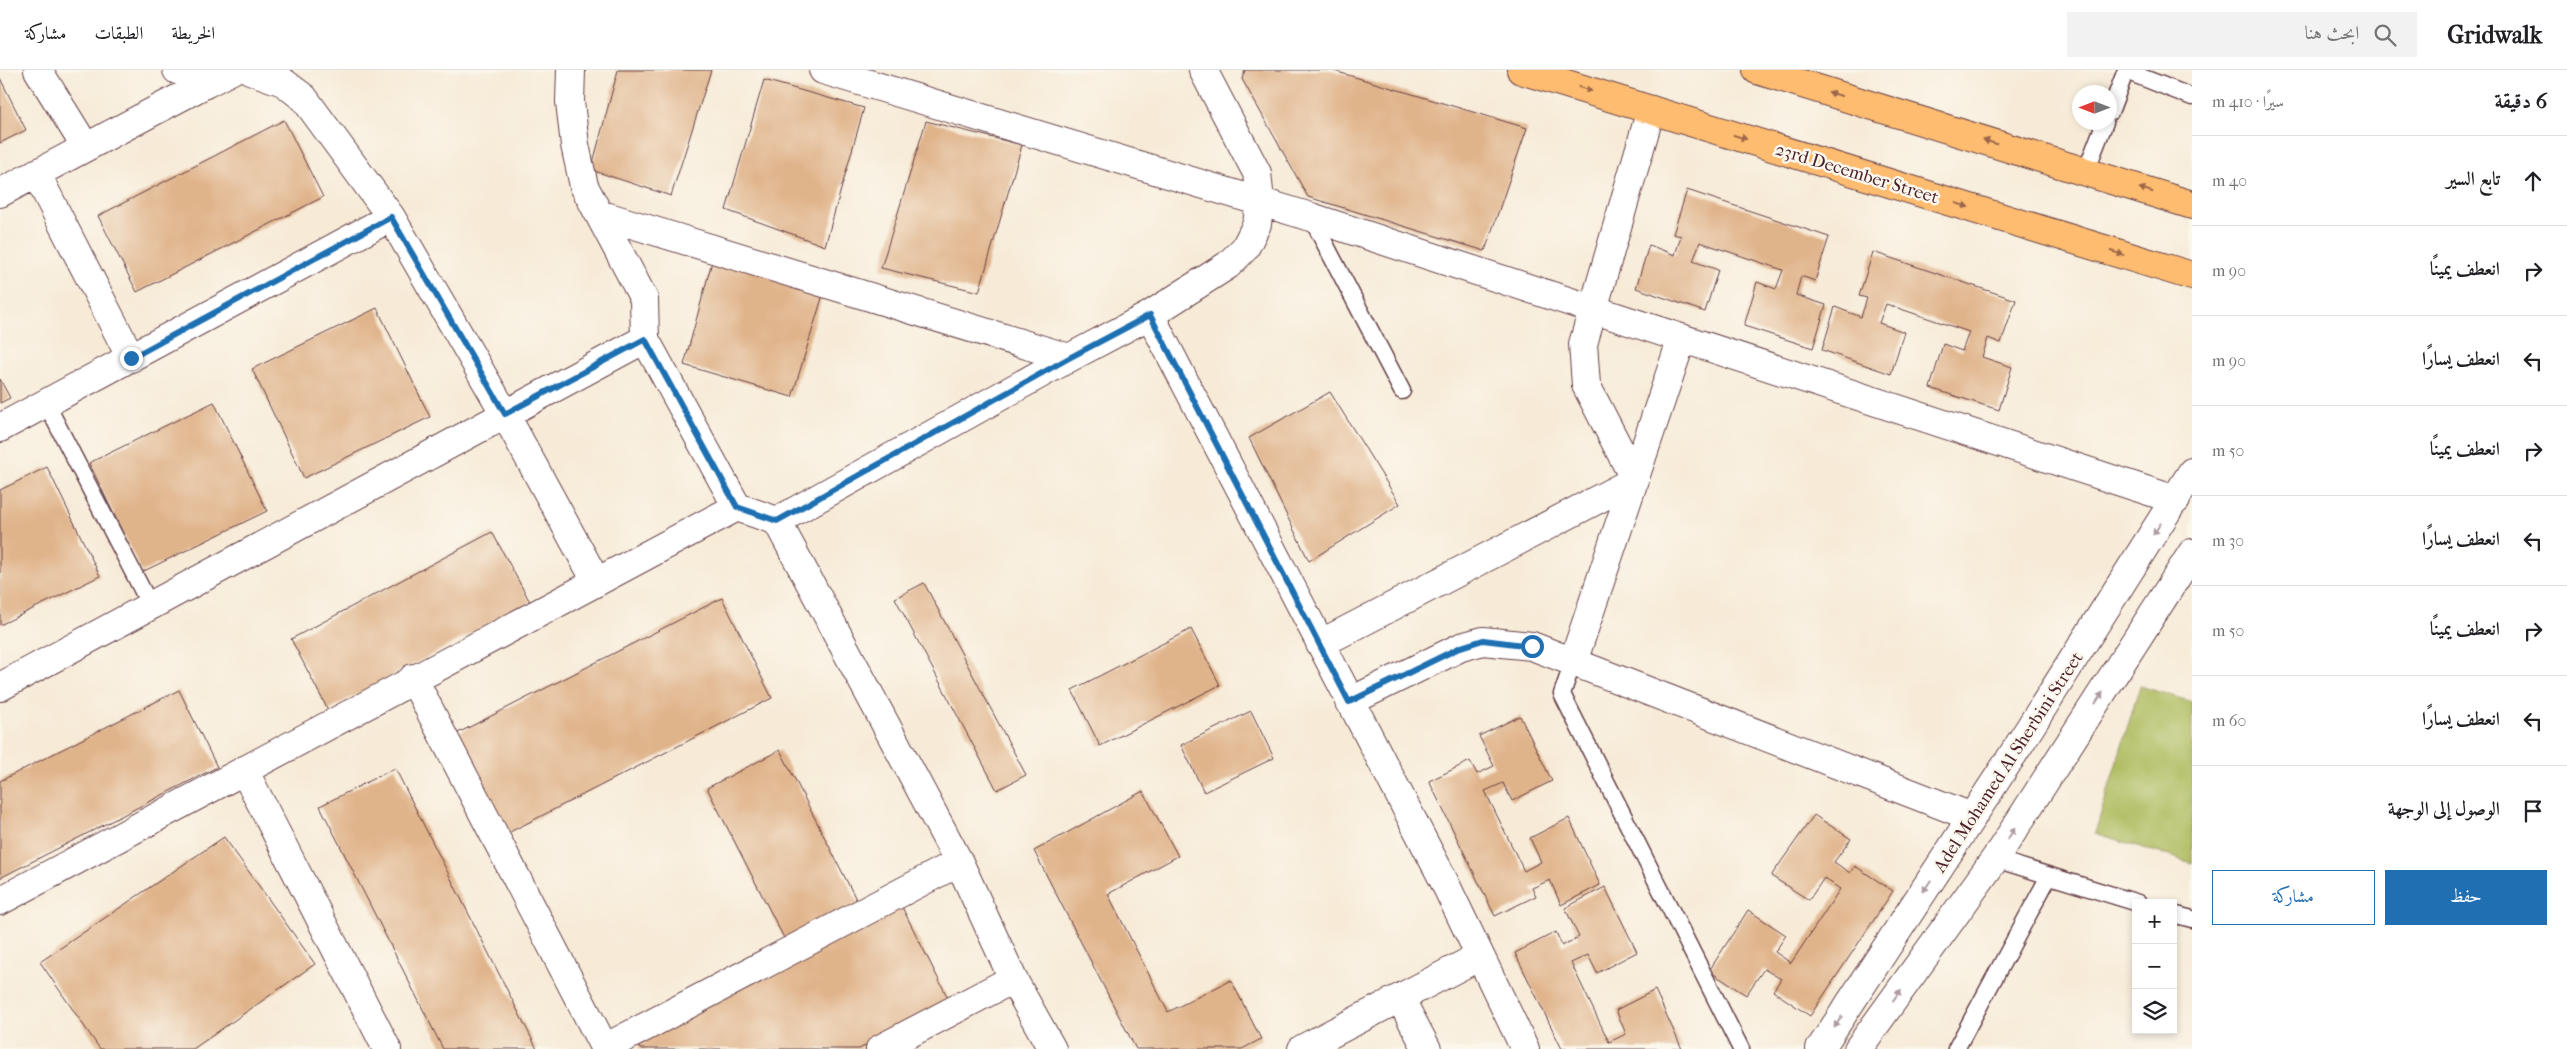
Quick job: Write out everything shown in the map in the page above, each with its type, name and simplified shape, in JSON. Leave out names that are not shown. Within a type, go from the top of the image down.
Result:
[{"type":"main road","name":"23rd December Street","points":[[1521,70],[2192,276]]},
{"type":"main road","points":[[1757,70],[2192,205]]},
{"type":"street","points":[[38,70],[85,146]]},
{"type":"street","points":[[177,70],[207,83]]},
{"type":"street","points":[[0,193],[85,146],[232,70]]},
{"type":"street","points":[[250,70],[283,82],[304,98],[391,217],[505,414],[596,581]]},
{"type":"street","points":[[571,70],[570,102],[575,145],[584,186],[644,299],[645,339],[737,507],[777,521],[959,862],[1013,980],[1052,1049]]},
{"type":"street","points":[[823,70],[1311,217],[2176,500]]},
{"type":"street","points":[[777,521],[1069,358],[1150,315],[1228,266],[1245,248],[1257,224],[1260,201],[1257,173],[1209,75]]},
{"type":"street","points":[[1635,480],[1586,385],[1583,344],[1651,110]]},
{"type":"street","points":[[36,173],[131,358]]},
{"type":"street","points":[[599,214],[1069,358]]},
{"type":"street","points":[[0,428],[391,217]]},
{"type":"street","points":[[1150,315],[1349,702],[1442,878],[1525,1049]]},
{"type":"street","points":[[1573,662],[1682,338]]},
{"type":"street","points":[[0,687],[645,339]]},
{"type":"street","name":"Adel Mohamed Al Sherbini Street","points":[[1820,1049],[1972,817],[2176,500],[2192,472]]},
{"type":"street","points":[[1320,644],[1635,480]]},
{"type":"street","points":[[0,901],[413,678],[737,507]]},
{"type":"street","points":[[1858,1049],[1995,859],[2192,553]]},
{"type":"street","points":[[1349,702],[1461,647],[1483,640],[1532,646],[1972,817]]},
{"type":"street","points":[[413,678],[605,1049],[959,862]]},
{"type":"street","points":[[244,770],[387,1049]]},
{"type":"street","points":[[1302,1049],[1480,956]]},
{"type":"street","points":[[880,1049],[1013,980]]},
{"type":"street","points":[[1400,998],[1426,1049]]},
{"type":"lane","points":[[2117,94],[2126,70],[2192,98]]},
{"type":"lane","points":[[2086,172],[2102,130]]},
{"type":"lane","points":[[1311,217],[1402,391]]},
{"type":"lane","points":[[46,403],[151,607]]},
{"type":"lane","points":[[1573,662],[1562,694],[1741,1049]]},
{"type":"lane","points":[[1995,859],[2132,901]]},
{"type":"lane","points":[[1956,1049],[2050,876]]},
{"type":"lane","points":[[2177,915],[2192,920]]},
{"type":"green space","points":[[2140,686],[2192,702],[2192,863],[2095,833]]},
{"type":"building","points":[[618,70],[711,70],[671,196],[591,170]]},
{"type":"building","points":[[1245,70],[1331,70],[1527,128],[1485,251],[1308,197],[1242,79]]},
{"type":"building","points":[[0,78],[26,130],[0,143]]},
{"type":"building","points":[[764,80],[864,108],[825,246],[726,210]]},
{"type":"building","points":[[284,120],[323,197],[137,292],[98,216]]},
{"type":"building","points":[[926,121],[1022,145],[979,292],[881,268]]},
{"type":"building","points":[[1687,190],[1829,237],[1815,281],[1801,276],[1796,295],[1826,305],[1813,348],[1744,326],[1757,282],[1776,289],[1783,270],[1700,242],[1693,261],[1718,270],[1705,312],[1636,288],[1649,245],[1675,255],[1681,236],[1673,234]]},
{"type":"building","points":[[1873,252],[2016,300],[2001,343],[1988,338],[1982,357],[2012,367],[1999,410],[1930,388],[1943,344],[1962,351],[1969,332],[1886,304],[1879,323],[1904,332],[1891,374],[1822,350],[1835,307],[1861,317],[1867,298],[1859,296]]},
{"type":"building","points":[[714,254],[825,288],[792,397],[684,365]]},
{"type":"building","points":[[377,308],[430,417],[304,478],[252,369]]},
{"type":"building","points":[[0,379],[10,398],[0,403]]},
{"type":"building","points":[[1330,392],[1400,504],[1309,561],[1249,438]]},
{"type":"building","points":[[214,402],[267,511],[142,572],[89,463]]},
{"type":"building","points":[[47,467],[100,576],[0,625],[0,490]]},
{"type":"building","points":[[492,532],[530,602],[328,710],[291,639]]},
{"type":"building","points":[[924,583],[1026,775],[997,790],[895,598]]},
{"type":"building","points":[[722,598],[772,698],[506,834],[456,734]]},
{"type":"building","points":[[1191,629],[1220,685],[1100,746],[1072,690]]},
{"type":"building","points":[[179,690],[217,767],[0,878],[0,781]]},
{"type":"building","points":[[1251,711],[1274,758],[1204,792],[1181,745]]},
{"type":"building","points":[[1520,716],[1552,781],[1512,801],[1503,783],[1485,791],[1524,871],[1541,862],[1530,838],[1569,818],[1600,885],[1561,905],[1550,880],[1532,888],[1536,896],[1495,916],[1429,781],[1470,761],[1477,774],[1494,766],[1479,736]]},
{"type":"building","points":[[780,750],[859,905],[786,942],[707,788]]},
{"type":"building","points":[[395,768],[537,1049],[443,1049],[320,806]]},
{"type":"building","points":[[1143,791],[1178,856],[1108,894],[1168,1012],[1231,980],[1261,1039],[1242,1049],[1136,1049],[1034,851]]},
{"type":"building","points":[[1814,815],[1851,839],[1834,862],[1850,873],[1855,866],[1893,891],[1810,1016],[1773,991],[1781,979],[1764,969],[1746,995],[1709,971],[1748,910],[1786,935],[1775,952],[1791,963],[1840,889],[1824,878],[1809,900],[1771,876]]},
{"type":"building","points":[[224,837],[315,964],[193,1049],[100,1049],[40,962]]},
{"type":"building","points":[[1605,887],[1637,952],[1597,973],[1588,955],[1571,963],[1609,1042],[1626,1034],[1616,1010],[1655,990],[1682,1049],[1562,1049],[1515,953],[1556,932],[1562,946],[1579,937],[1565,908]]},
{"type":"building","points":[[900,903],[950,1002],[859,1049],[640,1049],[634,1038]]},
{"type":"route","points":[[131,358],[391,217],[505,414],[645,339],[737,507],[777,521],[1069,358],[1150,315],[1349,702],[1461,647],[1483,640],[1532,646]]}]
